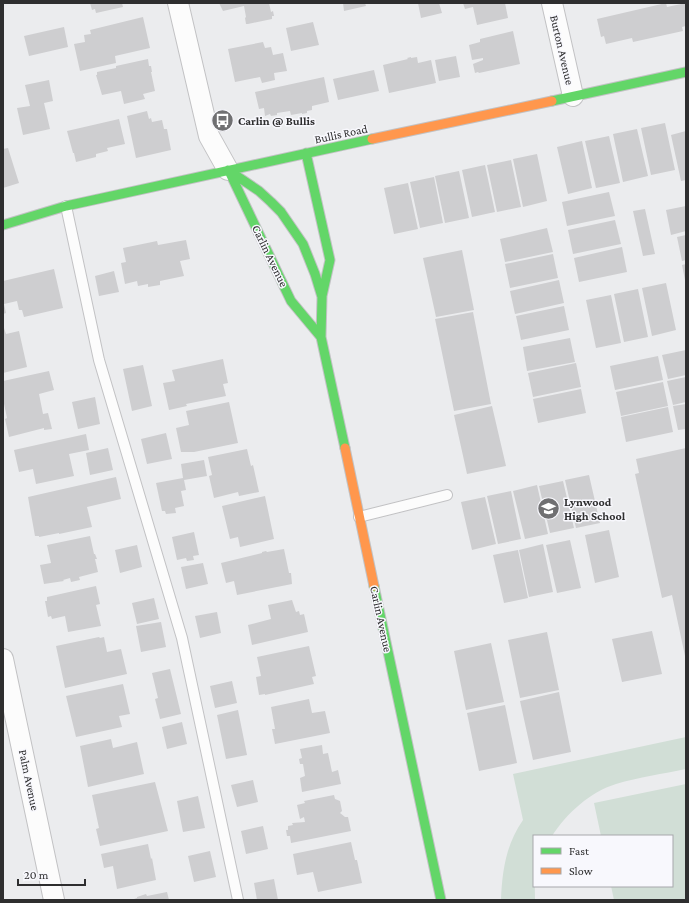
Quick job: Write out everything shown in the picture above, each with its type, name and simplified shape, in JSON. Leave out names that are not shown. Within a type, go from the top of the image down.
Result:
[{"type":"street","name":"Carlin Avenue","points":[[178,3],[209,136],[228,170],[291,301],[321,337]]},
{"type":"street","name":"Burton Avenue","points":[[552,3],[573,96]]},
{"type":"street","name":"Bullis Road","points":[[3,225],[66,206],[686,72]]},
{"type":"street","points":[[306,153],[330,260],[322,297]]},
{"type":"street","name":"Carlin Avenue","points":[[228,170],[259,191],[281,212],[303,244],[322,297],[321,337],[441,900]]},
{"type":"street","name":"Palm Avenue","points":[[3,659],[54,900]]},
{"type":"lane","points":[[66,206],[99,360],[182,638],[238,900]]},
{"type":"lane","points":[[359,517],[447,495]]},
{"type":"shaded area","points":[[686,737],[686,769],[633,779],[606,788],[597,792],[580,804],[565,819],[553,835],[533,835],[533,887],[535,887],[535,900],[501,900],[502,879],[506,858],[517,829],[523,820],[513,774]]},
{"type":"shaded area","points":[[686,784],[686,900],[614,900],[611,887],[673,887],[673,835],[601,835],[594,803]]},
{"type":"building","points":[[90,3],[122,3],[123,7],[96,13],[95,9],[92,10]]},
{"type":"building","points":[[219,3],[269,3],[271,12],[273,11],[274,16],[272,16],[272,19],[246,24],[244,6],[223,11]]},
{"type":"building","points":[[343,3],[365,3],[366,6],[344,11]]},
{"type":"building","points":[[418,3],[439,3],[442,13],[421,18]]},
{"type":"building","points":[[463,3],[505,3],[508,18],[477,25],[473,7],[465,9]]},
{"type":"building","points":[[666,3],[667,7],[686,3],[686,26],[682,27],[683,31],[633,42],[632,38],[606,44],[604,36],[601,37],[597,19]]},
{"type":"building","points":[[143,17],[150,48],[115,56],[116,63],[80,71],[74,44],[85,42],[84,35],[91,34],[90,30]]},
{"type":"building","points":[[313,22],[319,45],[291,51],[286,28]]},
{"type":"building","points":[[64,27],[68,47],[29,56],[24,36]]},
{"type":"building","points":[[513,31],[520,64],[475,73],[473,64],[483,60],[483,58],[472,60],[469,45],[480,42],[480,39]]},
{"type":"building","points":[[263,42],[265,48],[271,47],[273,55],[283,53],[287,71],[274,73],[275,80],[262,83],[260,77],[235,82],[228,49]]},
{"type":"building","points":[[456,56],[460,77],[439,81],[435,60]]},
{"type":"building","points":[[411,57],[417,57],[418,63],[431,60],[436,83],[389,93],[383,65]]},
{"type":"building","points":[[148,59],[149,66],[151,66],[155,91],[143,94],[145,99],[124,104],[121,91],[102,95],[96,75],[97,72]]},
{"type":"building","points":[[374,70],[379,91],[338,100],[333,79]]},
{"type":"building","points":[[324,77],[329,102],[312,106],[312,110],[307,111],[307,113],[291,115],[290,111],[277,113],[277,115],[271,116],[270,114],[265,116],[264,108],[259,109],[255,92]]},
{"type":"building","points":[[49,80],[53,101],[44,103],[50,129],[23,135],[17,108],[30,106],[25,85]]},
{"type":"building","points":[[147,111],[149,119],[151,118],[152,122],[162,120],[164,129],[167,129],[171,150],[136,158],[127,116]]},
{"type":"building","points":[[119,119],[125,144],[107,148],[108,151],[96,154],[96,157],[76,162],[67,131]]},
{"type":"building","points":[[665,123],[675,170],[651,175],[641,128]]},
{"type":"building","points":[[637,129],[648,176],[623,182],[613,134]]},
{"type":"building","points":[[686,131],[686,180],[681,181],[671,135]]},
{"type":"building","points":[[609,136],[620,183],[596,188],[585,141]]},
{"type":"building","points":[[582,141],[592,188],[568,194],[557,147]]},
{"type":"building","points":[[8,148],[19,183],[3,188],[3,149]]},
{"type":"building","points":[[537,154],[547,201],[523,207],[513,159]]},
{"type":"building","points":[[511,160],[521,207],[497,212],[487,165]]},
{"type":"building","points":[[485,165],[495,212],[472,217],[462,170]]},
{"type":"building","points":[[459,171],[469,218],[445,223],[435,176]]},
{"type":"building","points":[[434,177],[443,223],[420,228],[410,182]]},
{"type":"building","points":[[408,183],[418,229],[394,234],[384,188]]},
{"type":"building","points":[[609,192],[615,216],[567,226],[562,202]]},
{"type":"building","points":[[686,206],[686,231],[671,235],[666,210]]},
{"type":"building","points":[[645,209],[655,254],[643,256],[633,211]]},
{"type":"building","points":[[615,220],[621,244],[573,254],[568,230]]},
{"type":"building","points":[[547,228],[553,252],[505,262],[500,239]]},
{"type":"building","points":[[686,235],[686,260],[682,261],[677,237]]},
{"type":"building","points":[[186,240],[190,259],[180,261],[184,276],[160,281],[160,285],[148,287],[148,284],[138,286],[137,281],[125,284],[121,263],[126,262],[123,248],[157,241],[158,245]]},
{"type":"building","points":[[622,247],[627,272],[579,282],[574,258]]},
{"type":"building","points":[[462,250],[474,310],[436,317],[423,258]]},
{"type":"building","points":[[553,254],[558,278],[510,288],[505,264]]},
{"type":"building","points":[[686,264],[686,280],[685,280],[682,265]]},
{"type":"building","points":[[54,269],[63,308],[24,317],[22,310],[19,310],[17,301],[4,304],[6,313],[3,314],[3,281]]},
{"type":"building","points":[[114,271],[119,292],[99,296],[95,276]]},
{"type":"building","points":[[559,280],[564,303],[515,314],[510,291]]},
{"type":"building","points":[[666,283],[676,330],[652,336],[642,288]]},
{"type":"building","points":[[638,289],[648,337],[624,342],[614,294]]},
{"type":"building","points":[[611,295],[621,343],[596,348],[586,300]]},
{"type":"building","points":[[564,306],[569,330],[521,340],[516,316]]},
{"type":"building","points":[[473,312],[491,404],[454,411],[435,319]]},
{"type":"building","points":[[3,325],[6,334],[19,331],[27,367],[3,373]]},
{"type":"building","points":[[570,338],[575,362],[527,371],[523,347]]},
{"type":"building","points":[[686,350],[686,375],[668,379],[662,355]]},
{"type":"building","points":[[658,356],[663,380],[615,390],[610,366]]},
{"type":"building","points":[[223,359],[228,383],[223,384],[226,396],[186,404],[187,406],[169,410],[163,383],[175,381],[172,370]]},
{"type":"building","points":[[576,363],[581,387],[533,397],[528,373]]},
{"type":"building","points":[[143,365],[152,406],[132,411],[123,369]]},
{"type":"building","points":[[49,371],[54,390],[39,394],[43,414],[48,413],[52,429],[44,430],[44,428],[9,437],[5,419],[7,418],[3,399],[3,381]]},
{"type":"building","points":[[686,377],[686,402],[673,405],[667,381]]},
{"type":"building","points":[[663,382],[668,406],[621,416],[616,392]]},
{"type":"building","points":[[581,389],[586,413],[538,423],[533,399]]},
{"type":"building","points":[[95,397],[100,424],[78,429],[72,402]]},
{"type":"building","points":[[229,402],[238,443],[194,452],[181,452],[176,428],[189,425],[186,411]]},
{"type":"building","points":[[686,404],[686,429],[678,430],[673,406]]},
{"type":"building","points":[[492,406],[506,466],[467,474],[454,415]]},
{"type":"building","points":[[668,407],[673,432],[626,442],[621,417]]},
{"type":"building","points":[[166,433],[172,459],[147,464],[141,439]]},
{"type":"building","points":[[86,434],[89,450],[69,454],[74,476],[36,484],[33,469],[19,472],[14,450]]},
{"type":"building","points":[[108,448],[113,470],[90,475],[86,453]]},
{"type":"building","points":[[686,448],[685,656],[672,595],[662,598],[635,474],[639,473],[636,459]]},
{"type":"building","points":[[247,449],[251,466],[253,465],[259,492],[239,496],[238,492],[214,498],[209,476],[212,475],[208,457]]},
{"type":"building","points":[[204,460],[207,476],[184,480],[186,490],[181,491],[184,506],[175,508],[176,513],[166,514],[165,511],[162,511],[156,483],[183,478],[181,464]]},
{"type":"building","points":[[589,475],[600,523],[576,528],[565,480]]},
{"type":"building","points":[[116,477],[121,499],[87,507],[92,527],[59,534],[39,537],[35,536],[28,497]]},
{"type":"building","points":[[563,481],[574,528],[550,533],[539,486]]},
{"type":"building","points":[[537,485],[548,534],[525,539],[513,491]]},
{"type":"building","points":[[511,491],[521,539],[498,544],[487,496]]},
{"type":"building","points":[[265,496],[274,539],[240,547],[238,537],[230,539],[222,506]]},
{"type":"building","points":[[485,497],[496,544],[472,550],[461,502]]},
{"type":"building","points":[[609,530],[619,577],[595,583],[585,535]]},
{"type":"building","points":[[194,532],[199,555],[193,556],[194,560],[187,561],[186,558],[177,560],[172,537]]},
{"type":"building","points":[[90,536],[94,554],[97,559],[95,559],[98,572],[79,577],[80,580],[71,582],[70,578],[63,580],[64,581],[44,584],[40,565],[51,563],[47,545]]},
{"type":"building","points":[[570,540],[581,588],[557,593],[546,545]]},
{"type":"building","points":[[543,544],[553,592],[529,597],[519,550]]},
{"type":"building","points":[[137,545],[142,567],[120,573],[115,550]]},
{"type":"building","points":[[284,549],[289,573],[291,573],[292,584],[237,595],[234,581],[226,583],[221,563],[266,551]]},
{"type":"building","points":[[518,550],[528,598],[504,603],[493,555]]},
{"type":"building","points":[[203,563],[208,584],[186,589],[181,567]]},
{"type":"building","points":[[96,586],[100,604],[96,605],[101,626],[68,632],[65,616],[52,619],[51,616],[48,617],[45,601],[47,601],[47,597]]},
{"type":"building","points":[[154,598],[159,619],[137,624],[132,603]]},
{"type":"building","points":[[292,600],[296,612],[299,611],[300,615],[304,614],[308,632],[252,645],[248,625],[271,619],[268,605]]},
{"type":"building","points":[[217,612],[221,633],[200,638],[195,616]]},
{"type":"building","points":[[161,622],[166,647],[141,652],[136,626]]},
{"type":"building","points":[[652,631],[662,674],[622,682],[612,639]]},
{"type":"building","points":[[547,632],[559,690],[520,698],[508,640]]},
{"type":"building","points":[[104,637],[107,652],[121,649],[127,674],[65,688],[56,646]]},
{"type":"building","points":[[491,643],[504,702],[466,710],[454,651]]},
{"type":"building","points":[[309,646],[316,676],[312,677],[314,684],[259,695],[256,677],[261,676],[257,657]]},
{"type":"building","points":[[170,669],[181,714],[160,719],[155,699],[158,698],[152,673]]},
{"type":"building","points":[[232,681],[237,703],[215,708],[210,686]]},
{"type":"building","points":[[123,684],[130,714],[119,716],[122,727],[76,737],[66,696]]},
{"type":"building","points":[[559,692],[571,752],[533,760],[520,701]]},
{"type":"building","points":[[309,699],[312,713],[325,711],[330,733],[275,744],[272,729],[275,729],[271,707]]},
{"type":"building","points":[[505,705],[517,763],[479,771],[467,713]]},
{"type":"building","points":[[238,710],[247,755],[226,759],[217,715]]},
{"type":"building","points":[[182,722],[187,744],[167,749],[162,727]]},
{"type":"building","points":[[111,739],[113,748],[137,742],[144,774],[88,787],[80,746]]},
{"type":"building","points":[[322,745],[323,754],[328,753],[332,772],[338,770],[341,784],[302,792],[300,778],[305,776],[303,764],[300,764],[299,759],[302,758],[300,749]]},
{"type":"building","points":[[253,780],[258,802],[237,807],[231,785]]},
{"type":"building","points":[[155,782],[168,831],[100,846],[96,829],[99,828],[92,795]]},
{"type":"building","points":[[334,795],[335,799],[340,801],[342,811],[340,813],[345,817],[348,817],[351,831],[291,843],[290,836],[287,836],[286,830],[288,830],[288,826],[293,825],[292,823],[305,822],[304,817],[300,819],[297,805],[305,803],[304,801]]},
{"type":"building","points":[[198,796],[205,828],[183,832],[177,801]]},
{"type":"building","points":[[263,826],[268,849],[246,854],[241,831]]},
{"type":"building","points":[[351,842],[362,883],[318,892],[313,872],[297,875],[293,854]]},
{"type":"building","points":[[148,844],[156,880],[117,889],[113,866],[104,868],[101,854]]},
{"type":"building","points":[[210,851],[216,877],[194,882],[188,856]]},
{"type":"building","points":[[274,879],[278,900],[257,900],[254,883]]},
{"type":"building","points":[[167,892],[169,900],[131,900],[146,894],[147,896]]},
{"type":"traffic: fast","points":[[552,101],[686,72]]},
{"type":"traffic: fast","points":[[3,225],[66,206],[372,139]]},
{"type":"traffic: fast","points":[[306,153],[330,260],[322,296]]},
{"type":"traffic: fast","points":[[228,170],[259,191],[271,202],[281,212],[303,244],[322,297],[321,337],[345,448]]},
{"type":"traffic: fast","points":[[229,171],[291,301],[321,337]]},
{"type":"traffic: fast","points":[[374,586],[441,900]]},
{"type":"traffic: slow","points":[[372,139],[552,101]]},
{"type":"traffic: slow","points":[[345,448],[374,586]]},
{"type":"place","name":"Carlin @ Bullis","points":[[223,121]]},
{"type":"place","name":"Lynwood High School","points":[[548,509]]}]
